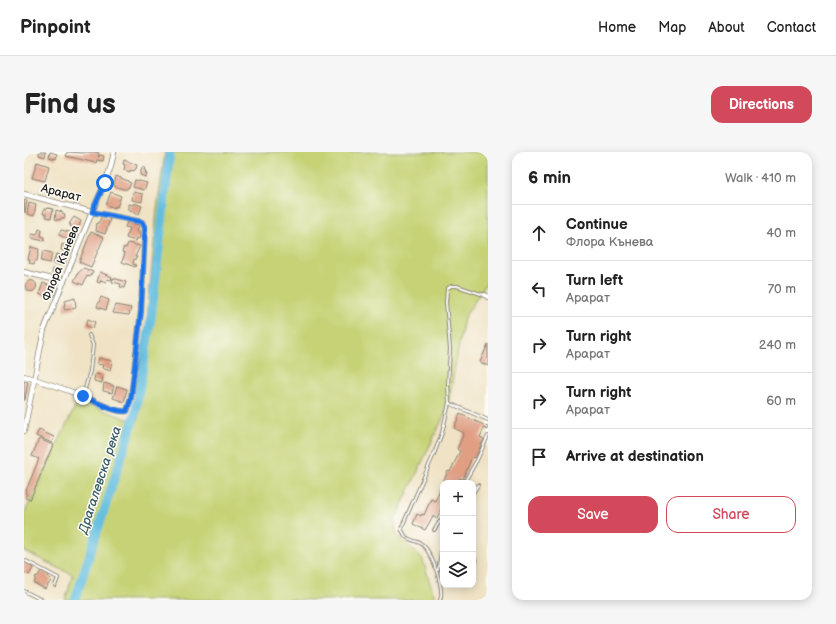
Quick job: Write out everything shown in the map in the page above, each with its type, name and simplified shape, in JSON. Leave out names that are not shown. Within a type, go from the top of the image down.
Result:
[{"type":"street","name":"Флора Кънева","points":[[24,430],[44,330],[105,183],[114,152]]},
{"type":"street","name":"Арарат","points":[[24,194],[92,212],[142,222],[145,228],[142,304],[131,398],[127,411],[123,412],[114,409],[83,396]]},
{"type":"street","points":[[24,272],[64,282]]},
{"type":"street","points":[[24,376],[83,396]]},
{"type":"lane","points":[[438,571],[423,545],[406,537],[401,529],[442,433],[449,403],[448,385],[450,348],[446,302],[447,289],[451,286],[457,286],[486,296]]},
{"type":"lane","points":[[83,396],[90,371],[93,345],[89,335]]},
{"type":"lane","points":[[449,403],[488,420]]},
{"type":"lane","points":[[466,480],[488,436]]},
{"type":"lane","points":[[434,530],[440,521]]},
{"type":"lane","points":[[441,552],[438,571],[438,581],[442,589],[441,599]]},
{"type":"lane","points":[[24,560],[58,578],[55,586]]},
{"type":"lane","points":[[24,591],[42,600]]},
{"type":"green space","points":[[165,152],[488,152],[488,280],[464,318],[447,409],[395,520],[396,534],[422,558],[435,598],[433,600],[65,600],[73,575],[24,551],[24,514],[78,401],[127,419],[138,420],[157,209]]},
{"type":"building","points":[[39,152],[46,152],[45,157],[39,155]]},
{"type":"building","points":[[50,152],[57,154],[56,159],[49,157]]},
{"type":"building","points":[[67,152],[94,152],[99,153],[98,157],[100,155],[104,156],[103,161],[97,160],[96,163],[66,156]]},
{"type":"building","points":[[124,160],[137,165],[136,169],[134,171],[130,170],[130,172],[124,170]]},
{"type":"building","points":[[37,162],[49,166],[45,181],[32,178]]},
{"type":"building","points":[[142,167],[145,167],[144,170],[147,174],[146,177],[140,175]]},
{"type":"building","points":[[116,176],[131,183],[127,189],[114,186]]},
{"type":"building","points":[[135,180],[147,183],[144,190],[133,187]]},
{"type":"building","points":[[111,192],[121,196],[117,207],[115,206],[115,208],[106,205]]},
{"type":"building","points":[[133,192],[143,194],[142,202],[132,200]]},
{"type":"building","points":[[24,201],[27,201],[25,213]]},
{"type":"building","points":[[29,203],[36,205],[34,216],[27,214]]},
{"type":"building","points":[[134,203],[142,206],[139,214],[129,210],[129,204],[133,205]]},
{"type":"building","points":[[44,209],[53,209],[51,218],[46,217],[46,214],[43,214]]},
{"type":"building","points":[[56,210],[65,214],[64,218],[61,218],[60,220],[55,219]]},
{"type":"building","points":[[102,216],[110,219],[105,234],[96,231],[97,223],[98,224]]},
{"type":"building","points":[[74,217],[81,221],[78,229],[70,226],[71,224],[69,224]]},
{"type":"building","points":[[127,222],[139,225],[137,231],[139,231],[140,235],[139,239],[137,238],[136,241],[126,238],[130,228],[125,227]]},
{"type":"building","points":[[39,229],[42,230],[41,236],[45,237],[44,241],[31,238],[32,234],[37,235]]},
{"type":"building","points":[[61,230],[74,233],[71,241],[59,235]]},
{"type":"building","points":[[91,232],[104,237],[91,267],[79,262]]},
{"type":"building","points":[[128,243],[140,246],[135,257],[137,257],[134,259],[133,264],[136,265],[135,267],[122,262],[125,253],[122,252]]},
{"type":"building","points":[[62,244],[68,246],[67,252],[61,250]]},
{"type":"building","points":[[31,247],[39,249],[37,261],[35,261],[34,264],[29,263],[30,260],[28,259]]},
{"type":"building","points":[[43,251],[52,253],[50,263],[41,261]]},
{"type":"building","points":[[56,254],[67,256],[65,264],[53,264]]},
{"type":"building","points":[[84,268],[93,272],[90,277],[87,276],[83,285],[74,281],[78,273]]},
{"type":"building","points":[[53,269],[60,270],[59,275],[52,273]]},
{"type":"building","points":[[100,272],[112,277],[111,280],[107,279],[106,282],[101,280],[100,283],[97,282]]},
{"type":"building","points":[[113,278],[126,282],[124,288],[120,287],[121,284],[112,282]]},
{"type":"building","points":[[31,280],[35,282],[37,286],[35,290],[31,292],[27,290],[25,286],[27,282]]},
{"type":"building","points":[[43,283],[51,286],[47,297],[39,294]]},
{"type":"building","points":[[101,297],[109,300],[106,310],[97,307]]},
{"type":"building","points":[[75,298],[76,308],[65,310],[65,301]]},
{"type":"building","points":[[116,305],[131,308],[129,315],[113,313]]},
{"type":"building","points":[[88,319],[95,322],[93,328],[86,326]]},
{"type":"building","points":[[488,344],[488,366],[480,362]]},
{"type":"building","points":[[99,358],[112,361],[110,371],[102,368],[103,365],[97,364]]},
{"type":"building","points":[[95,374],[103,375],[102,383],[94,381]]},
{"type":"building","points":[[24,381],[28,382],[25,400],[24,400]]},
{"type":"building","points":[[104,383],[114,386],[112,393],[103,391]]},
{"type":"building","points":[[117,386],[127,389],[124,402],[113,398]]},
{"type":"building","points":[[460,414],[488,427],[488,430],[484,428],[480,437],[484,439],[475,458],[472,457],[463,479],[444,480],[448,471],[450,472],[460,451],[457,449],[464,433],[454,428]]},
{"type":"building","points":[[39,430],[54,437],[52,443],[36,436]]},
{"type":"building","points":[[39,439],[53,445],[30,500],[25,498],[27,494],[25,493],[39,459],[32,456]]},
{"type":"building","points":[[440,489],[440,512],[437,518],[433,516],[425,530],[413,524],[417,514],[421,516],[422,514],[424,515],[431,499],[435,501]]},
{"type":"building","points":[[24,561],[33,568],[29,575],[24,572]]},
{"type":"building","points":[[41,571],[49,575],[48,577],[51,579],[45,589],[34,583],[36,579],[35,577],[38,576]]},
{"type":"waterway","name":"Драгалевска река","points":[[75,600],[135,415],[151,319],[170,152]]},
{"type":"route","points":[[83,396],[114,409],[123,412],[127,411],[131,398],[141,311],[145,228],[142,222],[92,212],[105,183]]}]
